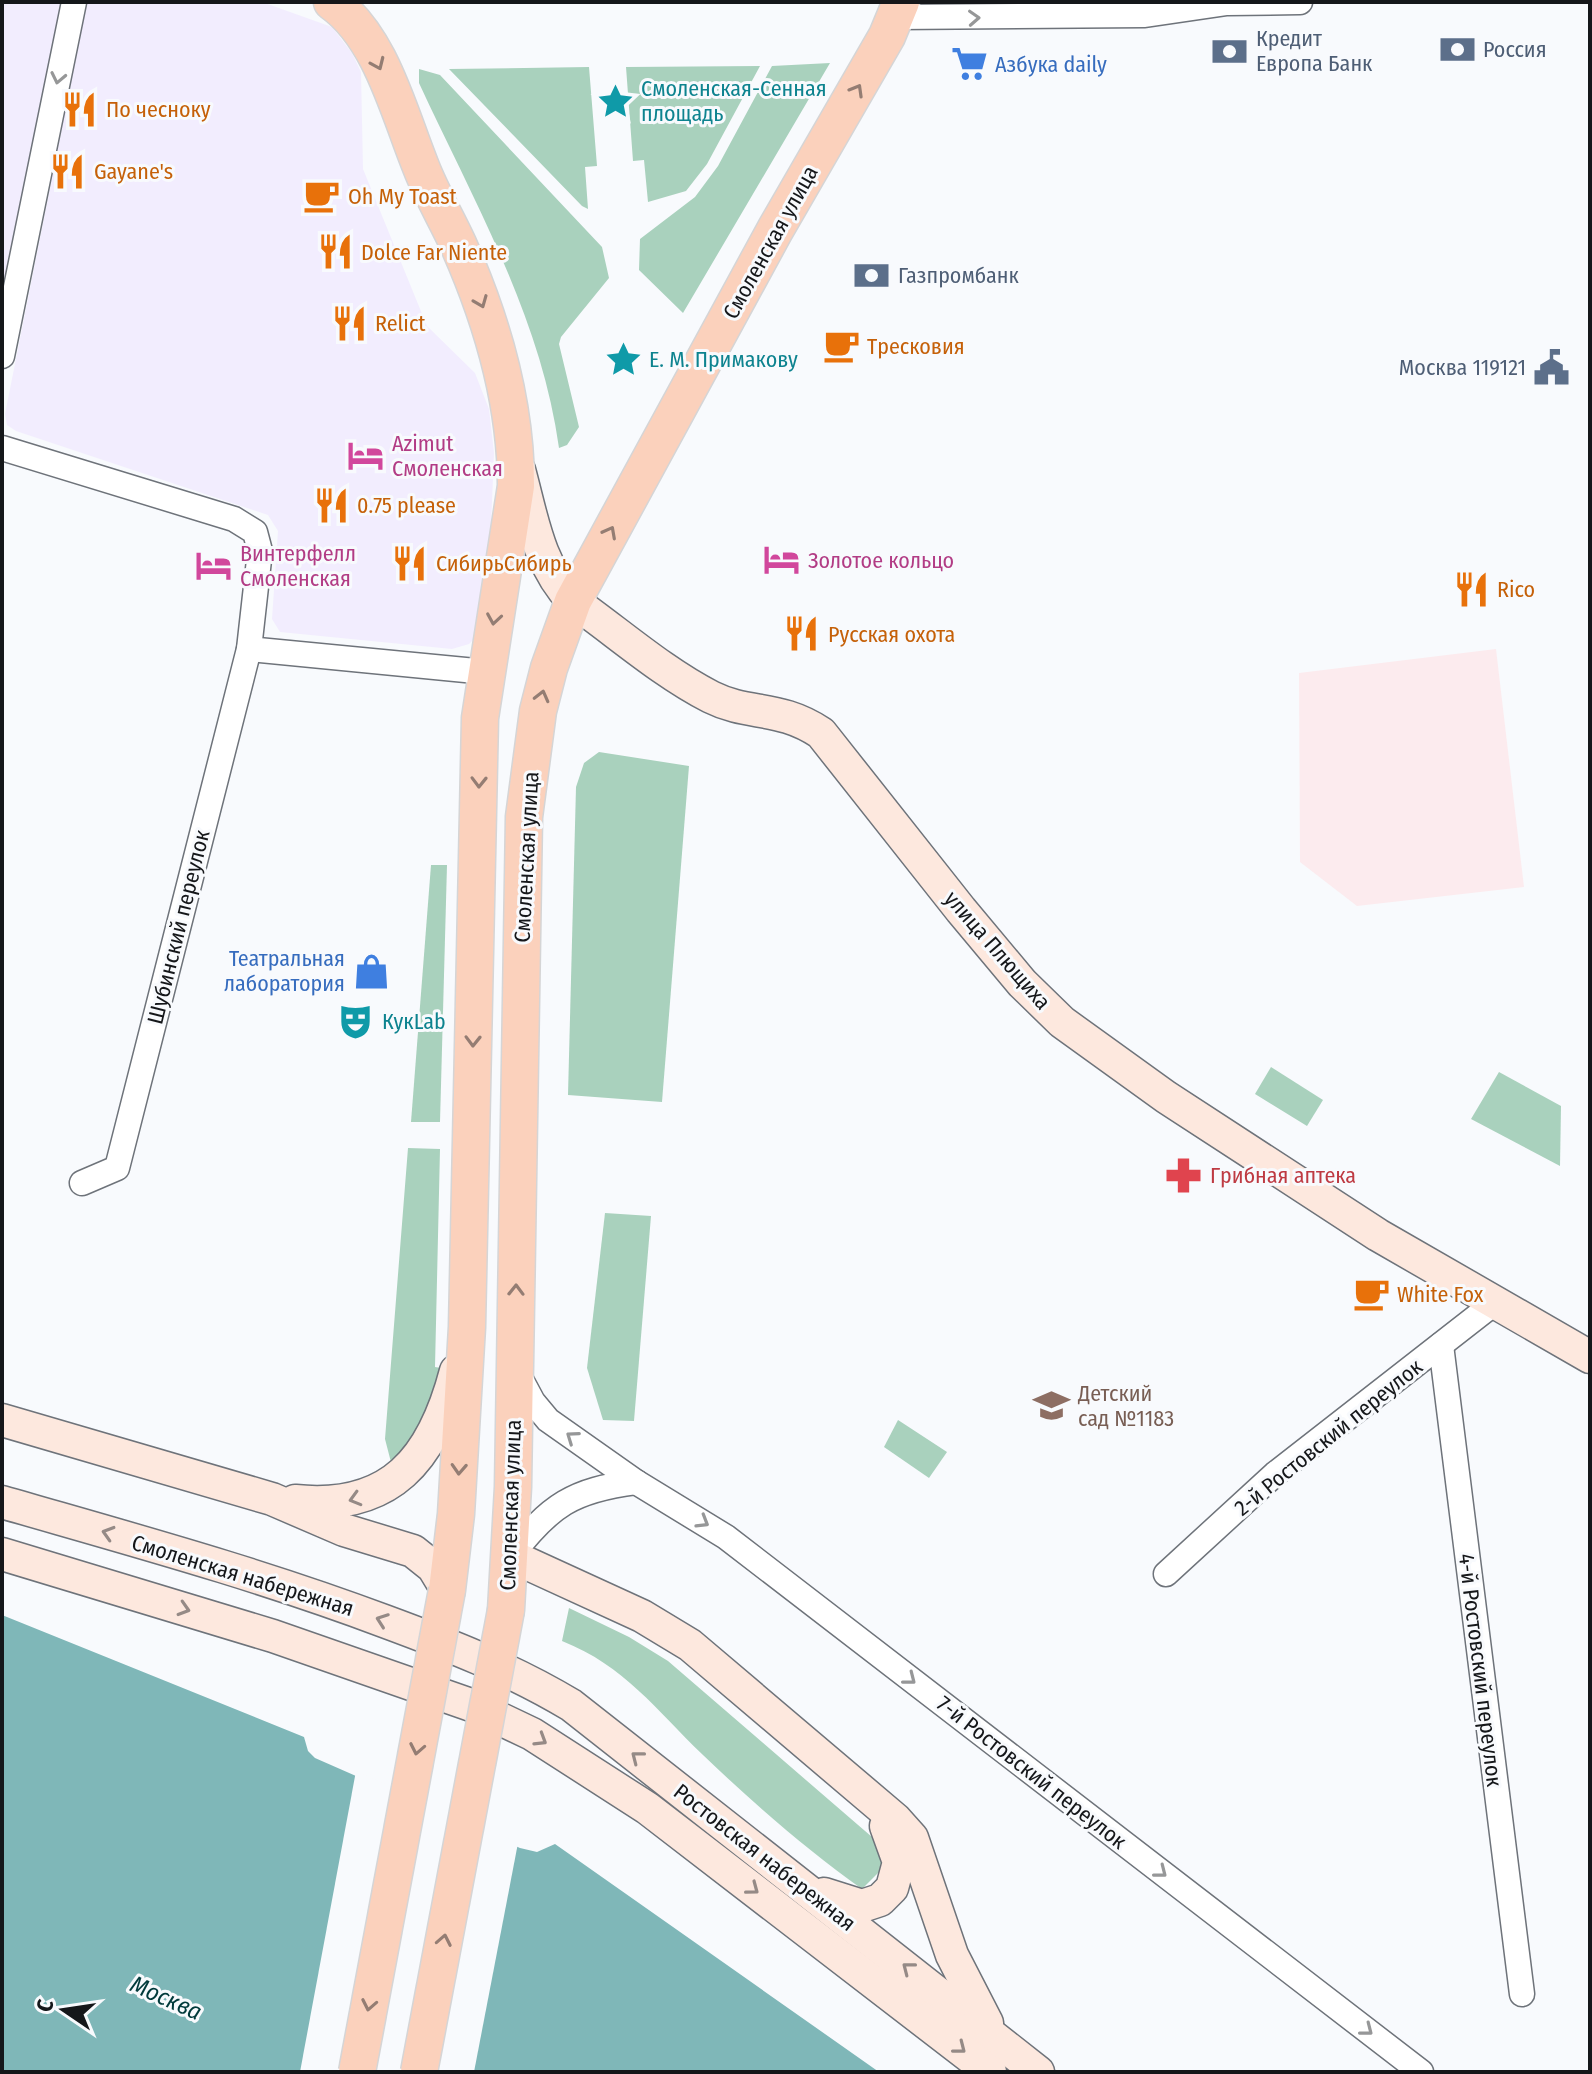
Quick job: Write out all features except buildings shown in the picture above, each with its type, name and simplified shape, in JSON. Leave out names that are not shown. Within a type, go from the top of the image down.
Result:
[{"type":"main road","points":[[332,2],[357,28],[373,52],[488,320],[508,401],[516,458],[512,510],[480,718],[467,1327],[456,1514],[447,1590],[357,2072]]},
{"type":"main road","name":"Смоленская улица","points":[[419,2072],[506,1610],[511,1556],[524,817],[538,711],[549,668],[573,601],[898,10]]},
{"type":"main road","name":"улица Плющиха","points":[[516,458],[542,558],[556,584],[573,601],[713,699],[781,712],[821,733],[969,920],[1022,983],[1062,1022],[1191,1114],[1493,1304],[1590,1357]]},
{"type":"main road","points":[[272,1499],[321,1504],[363,1498],[385,1488],[410,1467],[429,1443],[447,1405],[467,1327]]},
{"type":"main road","points":[[2,1420],[272,1499],[344,1530],[413,1551],[433,1567],[447,1590]]},
{"type":"main road","name":"Смоленская набережная","points":[[2,1502],[307,1592],[482,1657]]},
{"type":"main road","name":"Ростовская набережная","points":[[2,1554],[273,1636],[471,1705],[532,1734],[647,1808],[990,2072]]},
{"type":"main road","points":[[511,1556],[629,1610],[690,1645],[895,1819],[912,1838],[952,1955],[992,2033]]},
{"type":"main road","name":"Ростовская набережная","points":[[482,1657],[571,1705],[1038,2072]]},
{"type":"main road","points":[[799,1884],[862,1906],[880,1900],[892,1888],[899,1862],[888,1828],[860,1792]]},
{"type":"street","points":[[2,356],[74,2]]},
{"type":"street","points":[[898,10],[1145,15],[1227,3],[1300,2]]},
{"type":"street","points":[[2,448],[234,519],[255,532],[260,551],[249,649],[486,672]]},
{"type":"street","name":"Шубинский переулок","points":[[82,1183],[117,1168],[249,649]]},
{"type":"street","name":"2-й Ростовский переулок","points":[[1166,1574],[1275,1474],[1493,1304]]},
{"type":"street","name":"4-й Ростовский переулок","points":[[1441,1345],[1522,1994]]},
{"type":"street","name":"7-й Ростовский переулок","points":[[515,1368],[533,1402],[548,1420],[636,1482],[726,1537],[1421,2072]]},
{"type":"street","points":[[511,1556],[540,1521],[576,1494],[636,1482]]},
{"type":"shaded area","points":[[2,2],[62,2],[2,293]]},
{"type":"shaded area","points":[[87,2],[262,2],[332,27],[352,53],[361,72],[363,169],[427,326],[475,373],[489,409],[494,453],[491,526],[475,638],[469,644],[452,649],[280,632],[272,619],[278,531],[268,515],[16,431],[7,425],[5,414]]},
{"type":"shaded area","points":[[1496,649],[1524,887],[1357,906],[1300,862],[1299,673]]},
{"type":"green space","points":[[830,63],[683,313],[639,270],[640,239],[695,197],[718,166],[772,66]]},
{"type":"green space","points":[[760,66],[707,164],[686,191],[648,202],[644,160],[633,161],[626,67]]},
{"type":"green space","points":[[589,67],[597,166],[585,167],[588,209],[449,69]]},
{"type":"green space","points":[[419,69],[440,75],[602,247],[609,278],[561,337],[559,344],[579,427],[567,445],[559,448],[550,400],[521,306],[483,216],[419,83]]},
{"type":"green space","points":[[599,752],[689,766],[662,1102],[568,1095],[576,787],[584,763]]},
{"type":"green space","points":[[431,865],[447,865],[440,1122],[411,1122]]},
{"type":"green space","points":[[1271,1067],[1323,1100],[1307,1126],[1255,1094]]},
{"type":"green space","points":[[1499,1072],[1561,1106],[1560,1166],[1471,1119]]},
{"type":"green space","points":[[408,1148],[440,1149],[435,1367],[441,1368],[439,1390],[393,1470],[385,1439]]},
{"type":"green space","points":[[605,1213],[651,1216],[634,1421],[603,1420],[587,1368]]},
{"type":"green space","points":[[898,1420],[947,1452],[929,1478],[884,1447]]},
{"type":"green space","points":[[569,1608],[629,1637],[668,1661],[872,1837],[883,1855],[879,1872],[862,1889],[760,1808],[622,1676],[584,1651],[562,1641]]},
{"type":"water","name":"Москва","points":[[2,1615],[304,1737],[308,1751],[315,1758],[520,1848],[537,1852],[555,1844],[879,2072],[2,2072]]},
{"type":"pier","points":[[356,1771],[518,1843],[474,2072],[300,2072]]},
{"type":"place","name":"Россия","points":[[1457,49]]},
{"type":"place","name":"Кредит Европа Банк","points":[[1230,51]]},
{"type":"place","name":"Азбука daily","points":[[969,64]]},
{"type":"place","name":"Смоленская-Сенная площадь","points":[[615,101]]},
{"type":"place","name":"По чесноку","points":[[80,109]]},
{"type":"place","name":"Gayane's","points":[[68,171]]},
{"type":"place","name":"Oh My Toast","points":[[322,196]]},
{"type":"place","name":"Dolce Far Niente","points":[[335,252]]},
{"type":"place","name":"Газпромбанк","points":[[872,275]]},
{"type":"place","name":"Relict","points":[[349,323]]},
{"type":"place","name":"Тресковия","points":[[841,346]]},
{"type":"place","name":"Е. М. Примакову","points":[[623,359]]},
{"type":"place","name":"Москва 119121","points":[[1552,367]]},
{"type":"place","name":"Azimut Смоленская","points":[[366,456]]},
{"type":"place","name":"0.75 please","points":[[331,505]]},
{"type":"place","name":"Золотое кольцо","points":[[782,560]]},
{"type":"place","name":"СибирьСибирь","points":[[410,563]]},
{"type":"place","name":"Винтерфелл Смоленская","points":[[214,566]]},
{"type":"place","name":"Rico","points":[[1471,589]]},
{"type":"place","name":"Русская охота","points":[[802,634]]},
{"type":"place","name":"Театральная лаборатория","points":[[371,971]]},
{"type":"place","name":"КукLab","points":[[356,1021]]},
{"type":"place","name":"Грибная аптека","points":[[1184,1175]]},
{"type":"place","name":"White Fox","points":[[1371,1294]]},
{"type":"place","name":"Детский сад №1183","points":[[1052,1406]]}]
